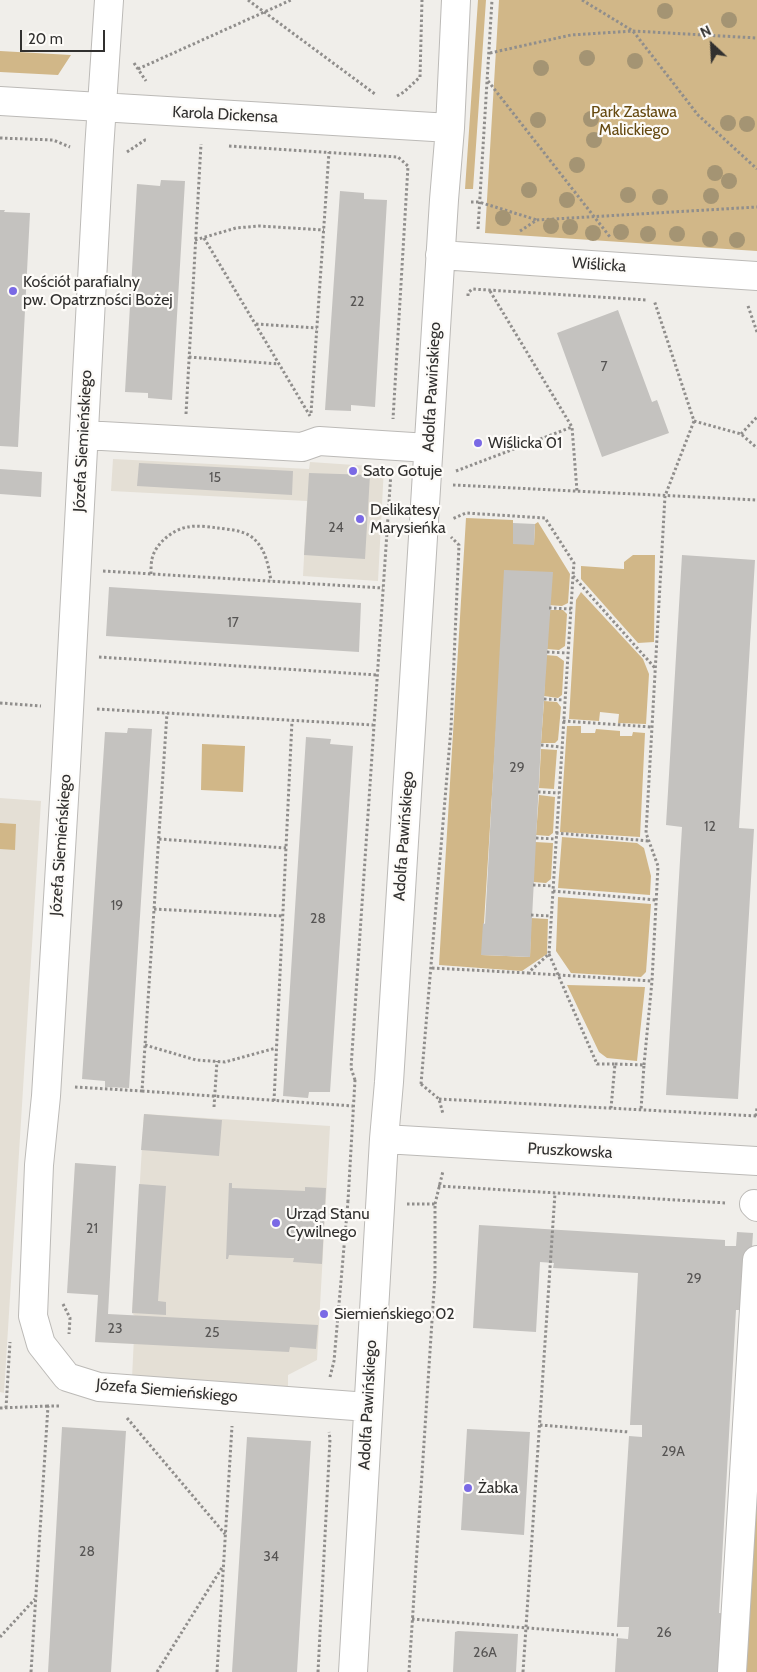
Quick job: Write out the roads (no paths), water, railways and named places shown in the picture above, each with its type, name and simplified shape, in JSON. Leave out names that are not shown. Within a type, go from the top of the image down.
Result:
[{"type":"street","name":"Józefa Siemieńskiego","points":[[109,0],[46,1096],[39,1165],[32,1316],[41,1344],[67,1377],[99,1387],[368,1407]]},
{"type":"street","name":"Adolfa Pawińskiego","points":[[352,1672],[440,255],[450,128],[456,0]]},
{"type":"street","name":"Karola Dickensa","points":[[0,101],[450,128]]},
{"type":"street","name":"Wiślicka","points":[[440,255],[757,276]]},
{"type":"street","points":[[84,435],[302,447],[319,441],[428,448]]},
{"type":"street","name":"Pruszkowska","points":[[384,1139],[757,1161]]},
{"type":"street","points":[[732,1672],[757,1260]]},
{"type":"place","name":"Kościół parafialny pw. Opatrzności Bożej","points":[[13,291]]},
{"type":"place","name":"Wiślicka 01","points":[[478,443]]},
{"type":"place","name":"Sato Gotuje","points":[[353,471]]},
{"type":"place","name":"Delikatesy Marysieńka","points":[[360,519]]},
{"type":"place","name":"Urząd Stanu Cywilnego","points":[[276,1223]]},
{"type":"place","name":"Siemieńskiego 02","points":[[324,1314]]},
{"type":"place","name":"Żabka","points":[[468,1488]]},
{"type":"park label","name":"Park Zasława Malickiego","points":[[634,121]]}]
